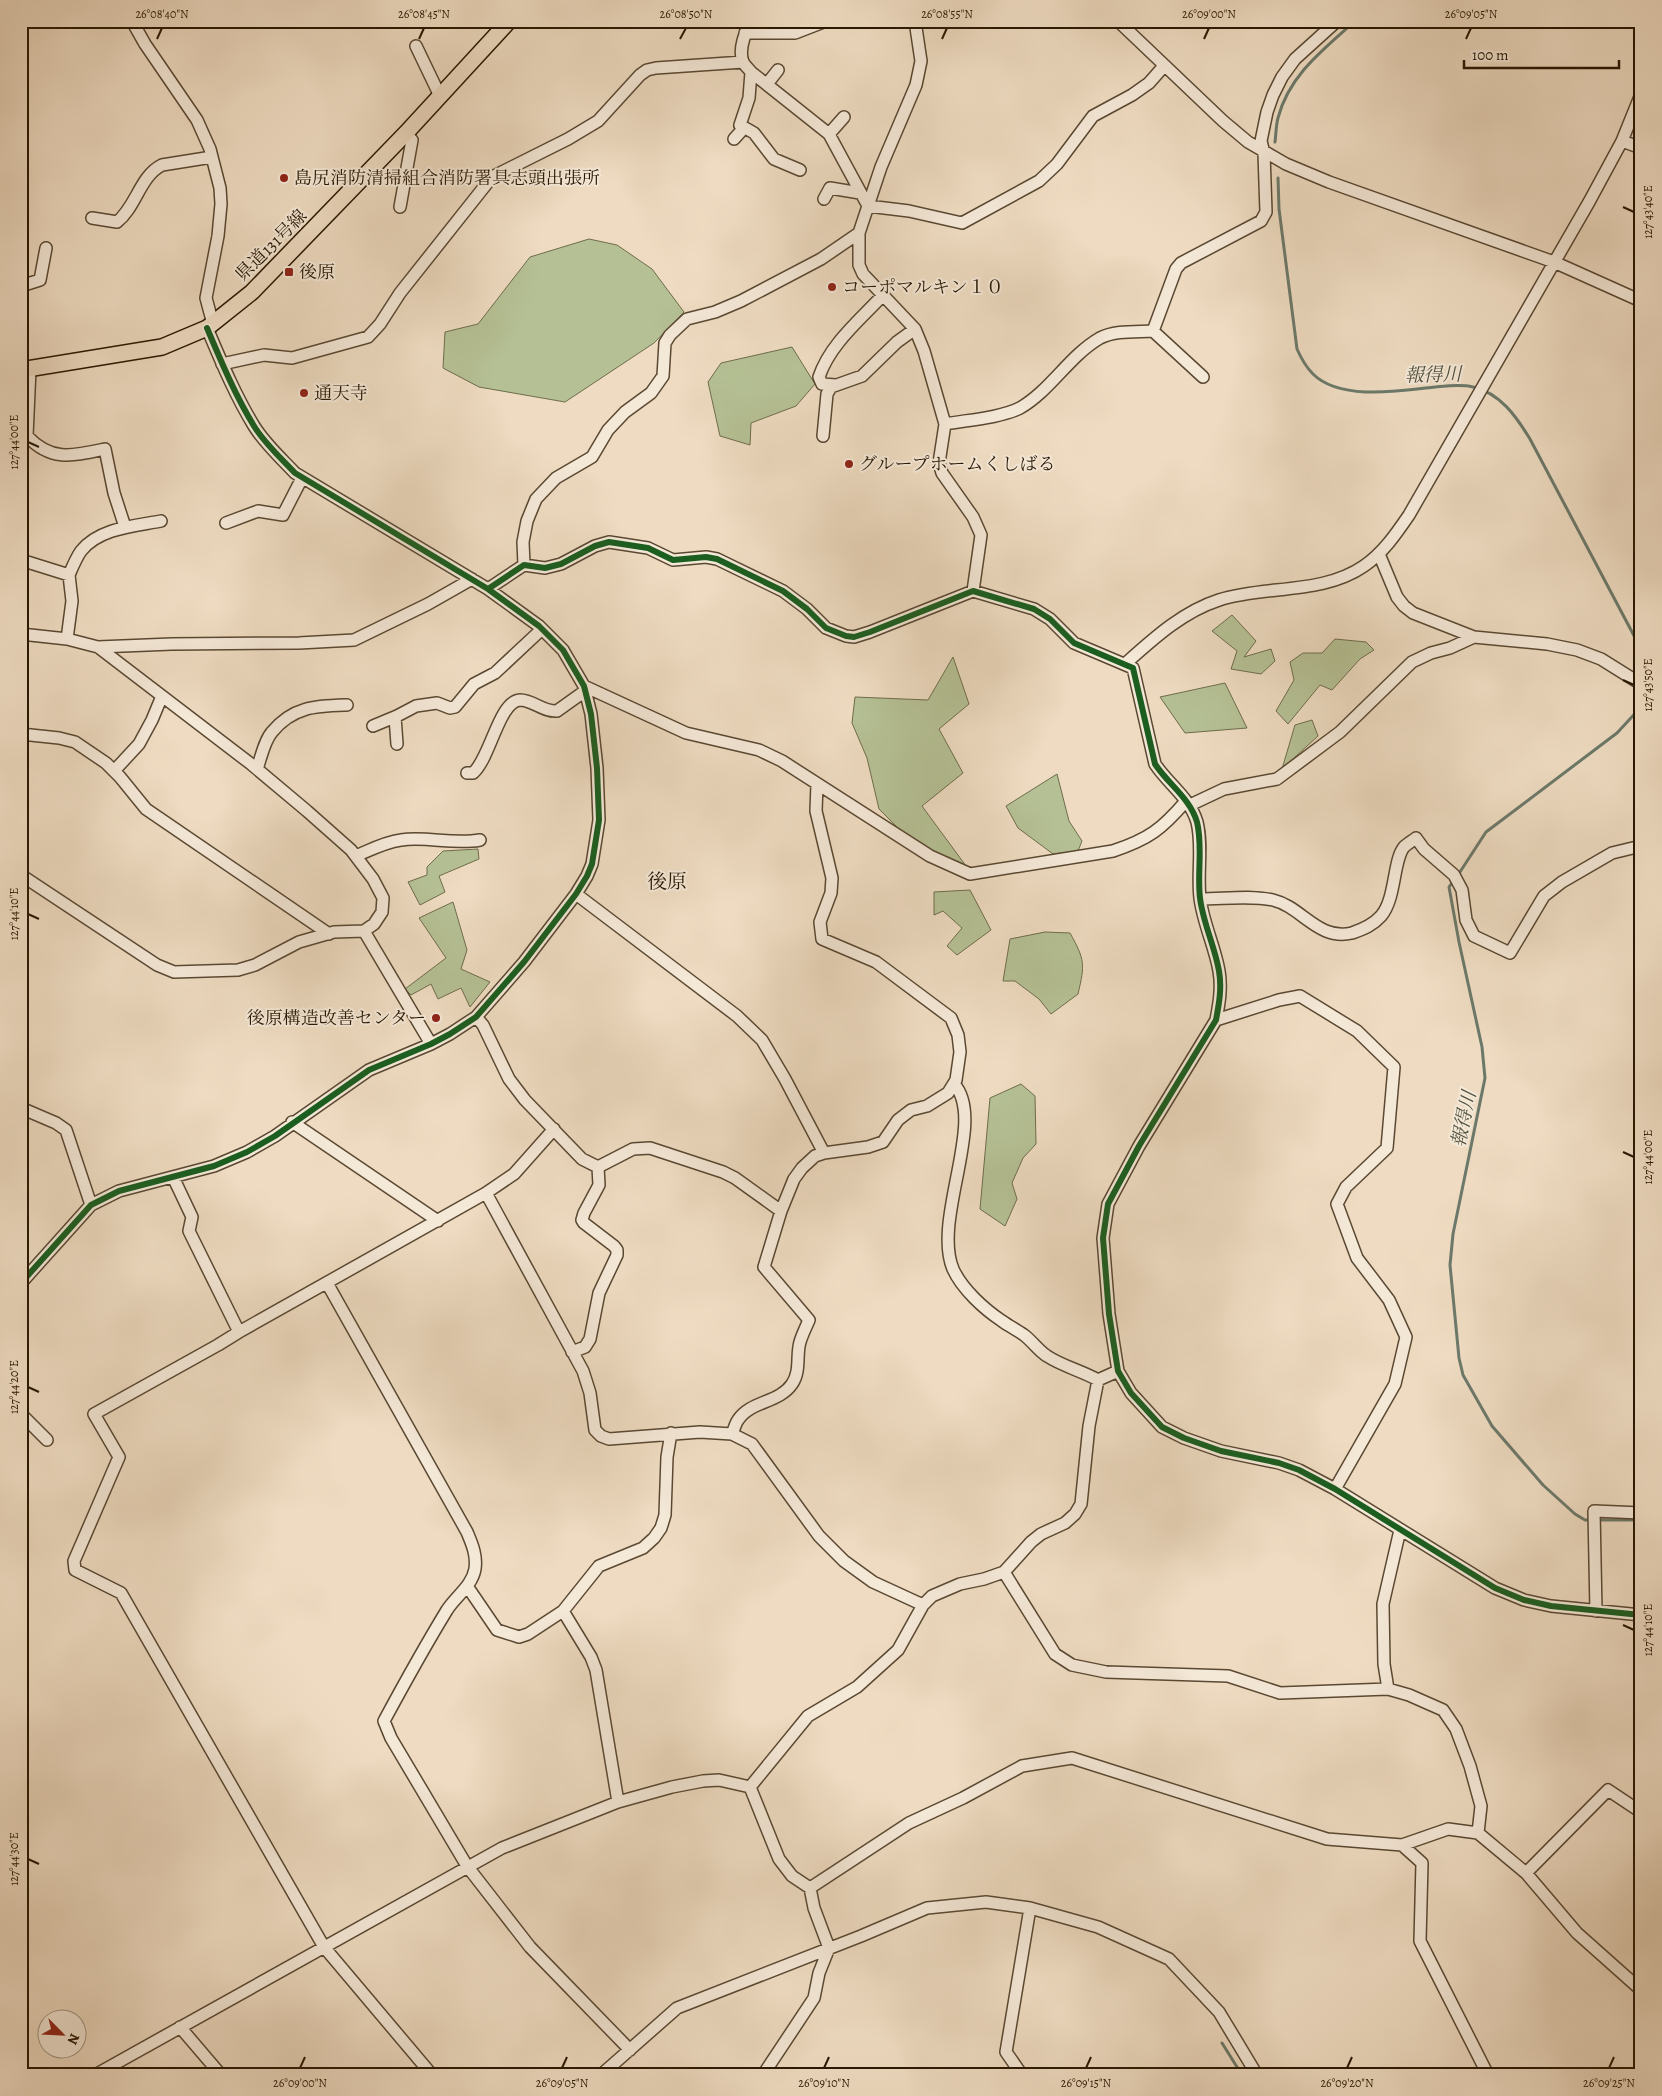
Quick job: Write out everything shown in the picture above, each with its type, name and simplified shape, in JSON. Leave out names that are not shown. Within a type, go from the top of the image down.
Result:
[{"type":"main road","name":"県道131号線","points":[[26,370],[162,346],[210,326],[252,292],[406,133],[509,21]]},
{"type":"street","points":[[21,1284],[90,1205],[119,1191],[214,1166],[247,1152],[275,1136],[292,1122],[368,1070],[431,1044],[476,1017],[524,962],[576,894],[592,864],[599,820],[597,768],[591,714],[585,689],[563,650],[542,629],[488,589],[302,478],[278,456],[255,427],[222,364],[210,326],[206,298],[222,212],[220,188],[206,137],[198,120],[145,44],[132,21]]},
{"type":"street","points":[[751,21],[745,34],[742,48],[743,62],[751,72],[829,134],[868,206]]},
{"type":"street","points":[[745,34],[795,33],[826,21]]},
{"type":"street","points":[[914,21],[921,61],[916,85],[881,167],[858,233],[859,265],[864,274],[915,329],[924,351],[945,424],[940,463],[942,473],[973,517],[981,535],[973,591]]},
{"type":"street","points":[[1118,21],[1223,121],[1264,153],[1296,170],[1554,262],[1641,301]]},
{"type":"street","points":[[1153,331],[1176,269],[1181,262],[1261,221],[1266,212],[1264,153],[1261,141],[1266,112],[1282,77],[1294,59],[1336,21]]},
{"type":"street","points":[[416,46],[440,96]]},
{"type":"street","points":[[222,364],[264,355],[292,358],[368,337],[380,324],[400,293],[492,176],[568,139],[598,121],[628,86],[647,70],[743,62]]},
{"type":"street","points":[[868,206],[909,211],[962,223],[1039,181],[1057,164],[1093,116],[1132,95],[1149,83],[1164,66]]},
{"type":"street","points":[[767,84],[778,70]]},
{"type":"street","points":[[751,72],[749,98],[740,119],[740,125],[754,133],[774,159],[800,170]]},
{"type":"street","points":[[1124,664],[1159,634],[1192,612],[1219,600],[1255,592],[1322,584],[1363,567],[1392,540],[1409,515],[1622,141],[1641,94]]},
{"type":"street","points":[[829,134],[844,117]]},
{"type":"street","points":[[734,138],[744,128]]},
{"type":"street","points":[[400,207],[412,140],[406,133]]},
{"type":"street","points":[[1622,141],[1641,148]]},
{"type":"street","points":[[92,218],[117,222],[124,217],[155,168],[162,165],[212,157]]},
{"type":"street","points":[[824,198],[830,188],[860,193]]},
{"type":"street","points":[[524,565],[523,542],[527,521],[536,499],[556,478],[592,456],[608,430],[625,412],[651,393],[663,376],[665,343],[670,335],[687,319],[715,312],[742,301],[822,259],[858,233]]},
{"type":"street","points":[[21,286],[40,280],[46,248]]},
{"type":"street","points":[[836,385],[822,384],[819,377],[824,363],[838,343],[883,295]]},
{"type":"street","points":[[823,436],[828,394],[831,387],[862,376],[897,342],[915,329]]},
{"type":"street","points":[[945,424],[1006,413],[1018,408],[1033,399],[1076,357],[1100,338],[1113,334],[1153,331],[1203,377]]},
{"type":"street","points":[[26,370],[24,437],[40,448],[60,455],[73,456],[105,449],[114,493],[125,527]]},
{"type":"street","points":[[226,523],[258,511],[283,515],[302,478]]},
{"type":"street","points":[[67,639],[72,601],[69,576],[80,552],[89,542],[125,527],[161,521]]},
{"type":"street","points":[[488,589],[524,565],[545,568],[560,564],[595,546],[609,542],[648,548],[673,560],[706,557],[717,559],[783,591],[807,609],[826,628],[846,636],[854,637],[973,591],[1034,609],[1050,618],[1074,643],[1133,668],[1155,764],[1163,776],[1188,803],[1197,822],[1200,839],[1200,900],[1219,972],[1220,1001],[1216,1020],[1139,1146],[1108,1204],[1103,1238],[1109,1314],[1118,1371],[1131,1394],[1162,1426],[1184,1438],[1221,1451],[1279,1463],[1299,1470],[1335,1489],[1478,1579],[1524,1600],[1641,1616]]},
{"type":"street","points":[[1379,554],[1397,597],[1404,606],[1437,624],[1474,637],[1547,644],[1576,650],[1601,659],[1641,684]]},
{"type":"street","points":[[21,560],[69,576]]},
{"type":"street","points":[[21,634],[67,639],[98,648],[172,644],[299,643],[354,640],[428,604],[472,579]]},
{"type":"street","points":[[373,726],[416,706],[437,703],[450,708],[455,706],[474,684],[495,673],[542,629]]},
{"type":"street","points":[[585,689],[686,733],[759,750],[782,761],[930,856],[970,874],[1113,851],[1135,844],[1156,832],[1188,803],[1224,790],[1277,780],[1340,732],[1412,662],[1474,637]]},
{"type":"street","points":[[21,875],[157,965],[174,972],[238,970],[256,965],[300,942],[328,934],[364,931],[374,924],[382,912],[383,898],[372,879],[356,856],[336,837],[257,769],[98,648]]},
{"type":"street","points":[[467,773],[473,773],[484,761],[503,715],[508,706],[513,702],[526,701],[548,711],[557,711],[585,689]]},
{"type":"street","points":[[114,770],[139,744],[162,696]]},
{"type":"street","points":[[257,769],[271,733],[290,716],[300,710],[312,707],[347,705]]},
{"type":"street","points":[[395,717],[397,744]]},
{"type":"street","points":[[21,734],[59,738],[75,742],[114,770],[146,809],[328,934]]},
{"type":"street","points":[[732,1434],[738,1419],[748,1411],[774,1399],[786,1390],[794,1382],[798,1370],[799,1343],[809,1320],[764,1267],[781,1211],[794,1179],[802,1168],[815,1156],[868,1147],[883,1142],[898,1120],[911,1110],[927,1106],[948,1093],[956,1080],[960,1052],[958,1035],[951,1018],[876,962],[822,939],[820,922],[830,893],[832,878],[816,811],[817,784]]},
{"type":"street","points":[[1200,900],[1258,898],[1275,901],[1319,929],[1331,934],[1360,931],[1372,925],[1383,914],[1391,896],[1403,848],[1416,838],[1424,849],[1454,874],[1462,890],[1466,920],[1474,936],[1510,953],[1544,896],[1562,882],[1612,853],[1641,846]]},
{"type":"street","points":[[356,856],[389,842],[402,840],[463,843],[480,840]]},
{"type":"street","points":[[21,861],[21,894]]},
{"type":"street","points":[[576,894],[736,1016],[762,1040],[824,1153]]},
{"type":"street","points":[[364,931],[431,1044]]},
{"type":"street","points":[[1216,1020],[1278,1000],[1300,996],[1357,1031],[1394,1067],[1387,1148],[1346,1187],[1337,1204],[1357,1258],[1389,1300],[1406,1337],[1394,1384],[1335,1489]]},
{"type":"street","points":[[476,1017],[483,1025],[509,1079],[525,1100],[582,1159],[598,1167]]},
{"type":"street","points":[[954,1084],[963,1099],[964,1110],[962,1154],[957,1171],[948,1236],[948,1250],[954,1270],[966,1289],[989,1312],[1023,1334],[1046,1355],[1098,1380],[1118,1371]]},
{"type":"street","points":[[21,1108],[56,1123],[66,1130],[90,1205]]},
{"type":"street","points":[[292,1122],[438,1221]]},
{"type":"street","points":[[432,2075],[324,1947],[121,1593],[75,1570],[74,1562],[119,1457],[94,1414],[486,1193],[514,1174],[554,1129]]},
{"type":"street","points":[[598,1167],[633,1150],[650,1148],[723,1172],[735,1178],[781,1211]]},
{"type":"street","points":[[572,1352],[585,1347],[590,1339],[599,1293],[617,1255],[617,1250],[614,1246],[584,1224],[582,1220],[599,1185],[598,1167]]},
{"type":"street","points":[[173,1177],[192,1217],[189,1231],[239,1332]]},
{"type":"street","points":[[486,1193],[583,1371],[590,1393],[595,1430],[601,1436],[609,1439],[700,1432],[732,1434],[752,1444],[819,1536],[844,1561],[873,1582],[923,1605]]},
{"type":"street","points":[[327,1283],[467,1532],[475,1551],[473,1574],[449,1607],[416,1661],[384,1721],[391,1738],[467,1866],[530,1947],[630,2050]]},
{"type":"street","points":[[750,1787],[808,1716],[857,1687],[898,1650],[923,1605],[932,1596],[960,1584],[1004,1572],[1031,1542],[1041,1534],[1065,1523],[1075,1514],[1081,1504],[1088,1433],[1098,1380]]},
{"type":"street","points":[[21,1414],[47,1440]]},
{"type":"street","points":[[466,1586],[497,1630],[518,1637],[528,1634],[563,1611],[599,1566],[642,1548],[654,1538],[661,1528],[665,1515],[667,1458],[671,1433]]},
{"type":"street","points":[[1596,1611],[1594,1511],[1641,1513]]},
{"type":"street","points":[[1388,1689],[1384,1664],[1382,1604],[1400,1530]]},
{"type":"street","points":[[1004,1572],[1055,1654],[1072,1665],[1106,1672],[1228,1676],[1280,1693],[1388,1689],[1410,1695],[1443,1710],[1456,1729],[1470,1766],[1480,1806],[1478,1832]]},
{"type":"street","points":[[563,1611],[591,1657],[596,1670],[618,1802]]},
{"type":"street","points":[[810,1888],[909,1823],[963,1798],[1022,1766],[1072,1758],[1328,1839],[1402,1845],[1448,1829],[1478,1832],[1526,1873],[1577,1933],[1641,1990]]},
{"type":"street","points":[[95,2075],[502,1848],[618,1802],[704,1781],[719,1780],[750,1787]]},
{"type":"street","points":[[750,1787],[780,1859],[792,1876],[810,1888],[814,1908],[829,1948],[819,1973],[814,1998],[764,2075]]},
{"type":"street","points":[[1526,1873],[1608,1790],[1641,1812]]},
{"type":"street","points":[[1402,1845],[1422,1863],[1420,1941],[1488,2075]]},
{"type":"street","points":[[601,2075],[677,2008],[927,1908],[986,1902],[1030,1908],[1098,1928],[1169,1960],[1219,2012],[1257,2075]]},
{"type":"street","points":[[1022,2075],[1006,2052],[1030,1908]]},
{"type":"street","points":[[180,2027],[220,2075]]},
{"type":"green space","points":[[589,239],[617,245],[652,269],[684,312],[654,343],[565,402],[479,387],[443,368],[445,332],[478,324],[530,257]]},
{"type":"green space","points":[[792,347],[815,384],[796,406],[751,423],[750,445],[720,436],[708,382],[721,363]]},
{"type":"green space","points":[[1232,615],[1256,641],[1244,657],[1271,649],[1275,661],[1261,674],[1231,669],[1237,651],[1212,631]]},
{"type":"green space","points":[[1335,639],[1366,642],[1374,650],[1360,659],[1332,690],[1320,685],[1288,724],[1276,711],[1294,680],[1290,662],[1303,653],[1322,653]]},
{"type":"green space","points":[[953,657],[969,704],[939,729],[963,773],[922,806],[966,866],[932,851],[900,830],[879,809],[867,758],[852,723],[855,697],[928,700]]},
{"type":"green space","points":[[1225,683],[1247,728],[1185,733],[1160,697]]},
{"type":"green space","points":[[1312,720],[1318,736],[1282,769],[1295,725]]},
{"type":"green space","points":[[1057,774],[1069,821],[1082,841],[1078,851],[1053,854],[1018,828],[1006,806]]},
{"type":"green space","points":[[478,849],[479,859],[439,876],[445,892],[420,905],[408,882],[427,875],[427,867],[443,851]]},
{"type":"green space","points":[[970,890],[991,930],[957,955],[947,946],[962,928],[943,911],[934,915],[934,892]]},
{"type":"green space","points":[[453,902],[467,950],[461,969],[490,982],[470,1007],[461,988],[438,999],[431,984],[411,995],[405,989],[446,958],[419,918]]},
{"type":"green space","points":[[1045,932],[1070,933],[1079,950],[1082,962],[1082,976],[1078,994],[1051,1014],[1039,999],[1015,981],[1003,981],[1010,939]]},
{"type":"green space","points":[[1021,1084],[1035,1096],[1036,1144],[1023,1158],[1012,1183],[1017,1199],[1005,1226],[980,1209],[990,1098]]},
{"type":"waterway","name":"報得川","points":[[1275,142],[1278,118],[1290,89],[1309,64],[1355,21]]},
{"type":"waterway","name":"報得川","points":[[1278,178],[1279,209],[1297,349],[1308,368],[1325,382],[1339,388],[1354,391],[1388,392],[1463,386],[1483,390],[1499,400],[1513,414],[1530,439],[1641,649]]},
{"type":"waterway","name":"報得川","points":[[1458,875],[1486,832],[1617,733],[1641,707]]},
{"type":"waterway","name":"報得川","points":[[1454,880],[1449,887],[1482,1047],[1485,1078],[1453,1234],[1450,1265],[1459,1358],[1463,1375],[1492,1426],[1543,1485],[1575,1514],[1585,1520],[1641,1520]]},
{"type":"waterway","points":[[1222,2043],[1242,2075]]},
{"type":"cycle path","points":[[21,1283],[91,1205],[119,1191],[214,1166],[247,1152],[275,1136],[369,1070],[431,1044],[476,1017],[524,962],[576,894],[592,864],[599,820],[597,768],[591,714],[584,686],[563,650],[539,626],[488,589],[295,473],[258,433],[234,390],[207,328]]},
{"type":"cycle path","points":[[488,589],[524,565],[545,568],[561,564],[595,546],[609,542],[648,548],[673,560],[706,557],[717,559],[783,591],[807,609],[826,628],[846,636],[854,637],[870,632],[973,591],[1034,609],[1050,619],[1074,643],[1133,668],[1155,764],[1189,806],[1197,822],[1200,840],[1200,898],[1217,962],[1220,990],[1216,1020],[1139,1146],[1108,1204],[1103,1238],[1109,1314],[1118,1371],[1131,1393],[1162,1427],[1184,1438],[1221,1451],[1279,1463],[1299,1470],[1335,1489],[1495,1588],[1524,1600],[1551,1606],[1641,1615]]},
{"type":"place","name":"島尻消防清掃組合消防署具志頭出張所","points":[[284,178]]},
{"type":"place","name":"後原","points":[[289,272]]},
{"type":"place","name":"コーポマルキン１０","points":[[832,287]]},
{"type":"place","name":"通天寺","points":[[304,393]]},
{"type":"place","name":"グループホームくしばる","points":[[849,464]]},
{"type":"place","name":"後原構造改善センター","points":[[436,1018]]},
{"type":"district","name":"後原","points":[[667,881]]}]
